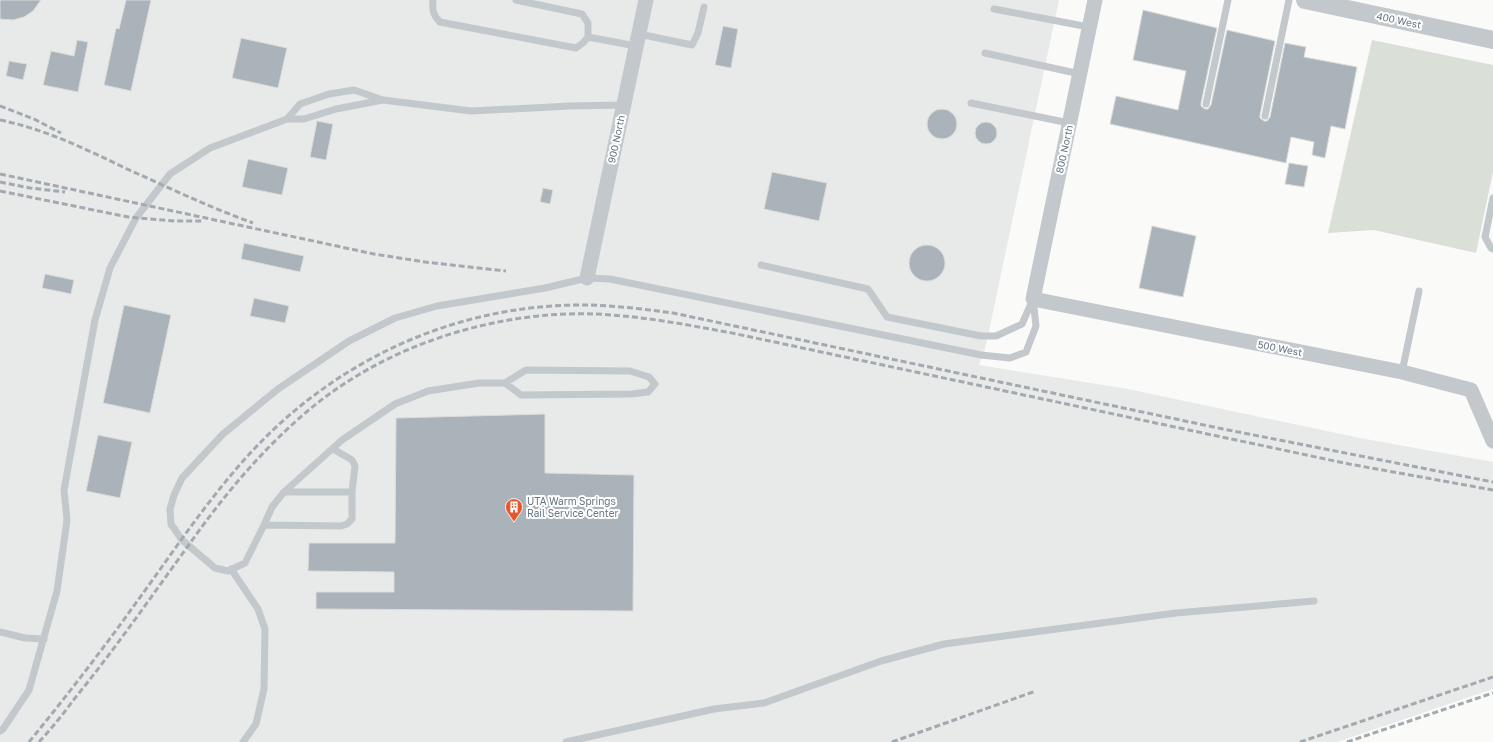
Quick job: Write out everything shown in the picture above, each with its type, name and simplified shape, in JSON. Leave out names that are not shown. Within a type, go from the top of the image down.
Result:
[{"type":"street","name":"900 North","points":[[587,278],[646,0]]},
{"type":"street","name":"800 North","points":[[1033,299],[1095,0]]},
{"type":"street","name":"400 West","points":[[1314,1],[1493,40]]},
{"type":"street","name":"500 West","points":[[1033,299],[1402,372],[1471,390],[1493,441]]},
{"type":"lane","points":[[433,0],[432,9],[440,22],[576,48],[588,37],[588,23],[582,14],[516,0]]},
{"type":"lane","points":[[1206,104],[1228,0]]},
{"type":"lane","points":[[1265,116],[1289,0]]},
{"type":"lane","points":[[588,37],[692,45],[698,33],[704,7]]},
{"type":"lane","points":[[994,9],[1089,27]]},
{"type":"lane","points":[[985,53],[1080,74]]},
{"type":"lane","points":[[287,119],[300,104],[329,94],[354,90],[383,100],[471,111],[623,105]]},
{"type":"lane","points":[[0,731],[3,729],[29,690],[44,639],[58,583],[67,520],[64,490],[96,320],[110,268],[136,218],[170,174],[210,148],[287,119],[304,119],[336,109],[383,100]]},
{"type":"lane","points":[[971,103],[1069,123]]},
{"type":"lane","points":[[1493,198],[1485,237],[1493,249]]},
{"type":"lane","points":[[761,264],[868,289],[887,317],[981,336],[996,336],[1022,324],[1033,299]]},
{"type":"lane","points":[[505,383],[521,395],[632,394],[648,392],[655,384],[649,377],[630,371],[526,370],[505,383],[479,383],[428,391],[396,404],[342,440],[284,492],[272,507],[245,563],[228,571],[215,568],[182,540],[171,524],[170,509],[174,495],[182,478],[223,434],[272,394],[349,341],[395,318],[437,306],[545,288],[587,278],[610,279],[981,355],[1010,358],[1026,352],[1036,326],[1033,299]]},
{"type":"lane","points":[[1402,372],[1419,291]]},
{"type":"lane","points":[[264,525],[341,526],[347,524],[352,518],[352,492],[355,466],[352,460],[333,449]]},
{"type":"lane","points":[[284,492],[352,492]]},
{"type":"lane","points":[[231,569],[258,609],[265,629],[264,688],[256,724],[243,742]]},
{"type":"lane","points":[[566,742],[714,709],[764,703],[881,661],[944,644],[1176,613],[1314,601]]},
{"type":"lane","points":[[0,632],[25,638],[44,639]]},
{"type":"shaded area","points":[[0,0],[1059,0],[986,345],[979,365],[1128,389],[1360,438],[1493,462],[1493,689],[1337,742],[0,742]]},
{"type":"shaded area","points":[[1372,40],[1493,65],[1493,172],[1476,253],[1374,230],[1328,233]]},
{"type":"building","points":[[0,0],[41,0],[33,11],[24,17],[13,20],[0,19]]},
{"type":"building","points":[[126,0],[151,0],[131,91],[104,85],[116,28],[119,29]]},
{"type":"building","points":[[1143,10],[1217,28],[1201,103],[1201,106],[1205,109],[1208,109],[1211,105],[1227,30],[1275,41],[1260,115],[1260,118],[1264,121],[1267,121],[1270,117],[1285,43],[1306,47],[1304,57],[1357,67],[1345,129],[1331,126],[1325,158],[1312,155],[1314,142],[1291,137],[1286,163],[1110,124],[1116,96],[1178,110],[1186,71],[1133,60]]},
{"type":"building","points":[[723,26],[738,29],[731,68],[715,65]]},
{"type":"building","points":[[241,38],[287,48],[278,88],[232,78]]},
{"type":"building","points":[[77,40],[88,42],[78,92],[43,85],[51,51],[74,56]]},
{"type":"building","points":[[9,61],[27,64],[23,80],[6,76]]},
{"type":"building","points":[[942,109],[953,113],[957,124],[953,135],[942,139],[931,135],[927,124],[931,113]]},
{"type":"building","points":[[317,121],[333,124],[326,160],[310,157]]},
{"type":"building","points":[[986,122],[994,125],[997,133],[994,141],[986,144],[978,141],[975,133],[978,125]]},
{"type":"building","points":[[248,159],[288,168],[282,195],[242,187]]},
{"type":"building","points":[[1289,163],[1308,166],[1304,187],[1285,184]]},
{"type":"building","points":[[772,172],[827,183],[819,221],[764,209]]},
{"type":"building","points":[[543,188],[553,190],[550,204],[540,202]]},
{"type":"building","points":[[1152,226],[1196,236],[1183,297],[1139,288]]},
{"type":"building","points":[[244,243],[304,256],[300,272],[241,259]]},
{"type":"building","points":[[931,245],[940,250],[944,256],[944,270],[940,276],[931,281],[923,281],[914,276],[910,270],[909,259],[914,250],[920,246]]},
{"type":"building","points":[[45,274],[74,280],[71,294],[42,288]]},
{"type":"building","points":[[254,298],[289,306],[285,323],[250,316]]},
{"type":"building","points":[[124,305],[171,315],[150,413],[103,403]]},
{"type":"building","name":"UTA Warm Springs Rail Service Center","points":[[545,414],[545,473],[634,475],[633,611],[316,609],[316,592],[394,592],[394,572],[308,571],[309,543],[395,543],[396,418]]},
{"type":"building","points":[[98,435],[132,442],[120,498],[86,491]]},
{"type":"railway","points":[[0,106],[34,119],[61,133]]},
{"type":"railway","points":[[0,120],[32,128],[64,140],[188,197],[253,223]]},
{"type":"railway","points":[[0,174],[374,254],[425,262],[506,271]]},
{"type":"railway","points":[[0,182],[30,188],[65,192]]},
{"type":"railway","points":[[0,191],[128,217],[175,221],[203,221]]},
{"type":"railway","points":[[29,742],[108,641],[214,495],[244,460],[278,425],[315,395],[354,368],[396,346],[440,328],[486,316],[533,308],[582,305],[616,306],[673,313],[1223,429],[1493,482]]},
{"type":"railway","points":[[39,742],[58,720],[133,623],[225,497],[251,466],[294,423],[323,399],[354,378],[386,360],[421,344],[456,332],[492,323],[529,317],[566,314],[629,316],[670,322],[732,333],[1349,464],[1493,490]]},
{"type":"railway","points":[[1300,742],[1493,677]]},
{"type":"railway","points":[[892,742],[1036,691]]},
{"type":"railway","points":[[1347,742],[1493,693]]},
{"type":"place","name":"UTA Warm Springs Rail Service Center","points":[[514,522]]}]
